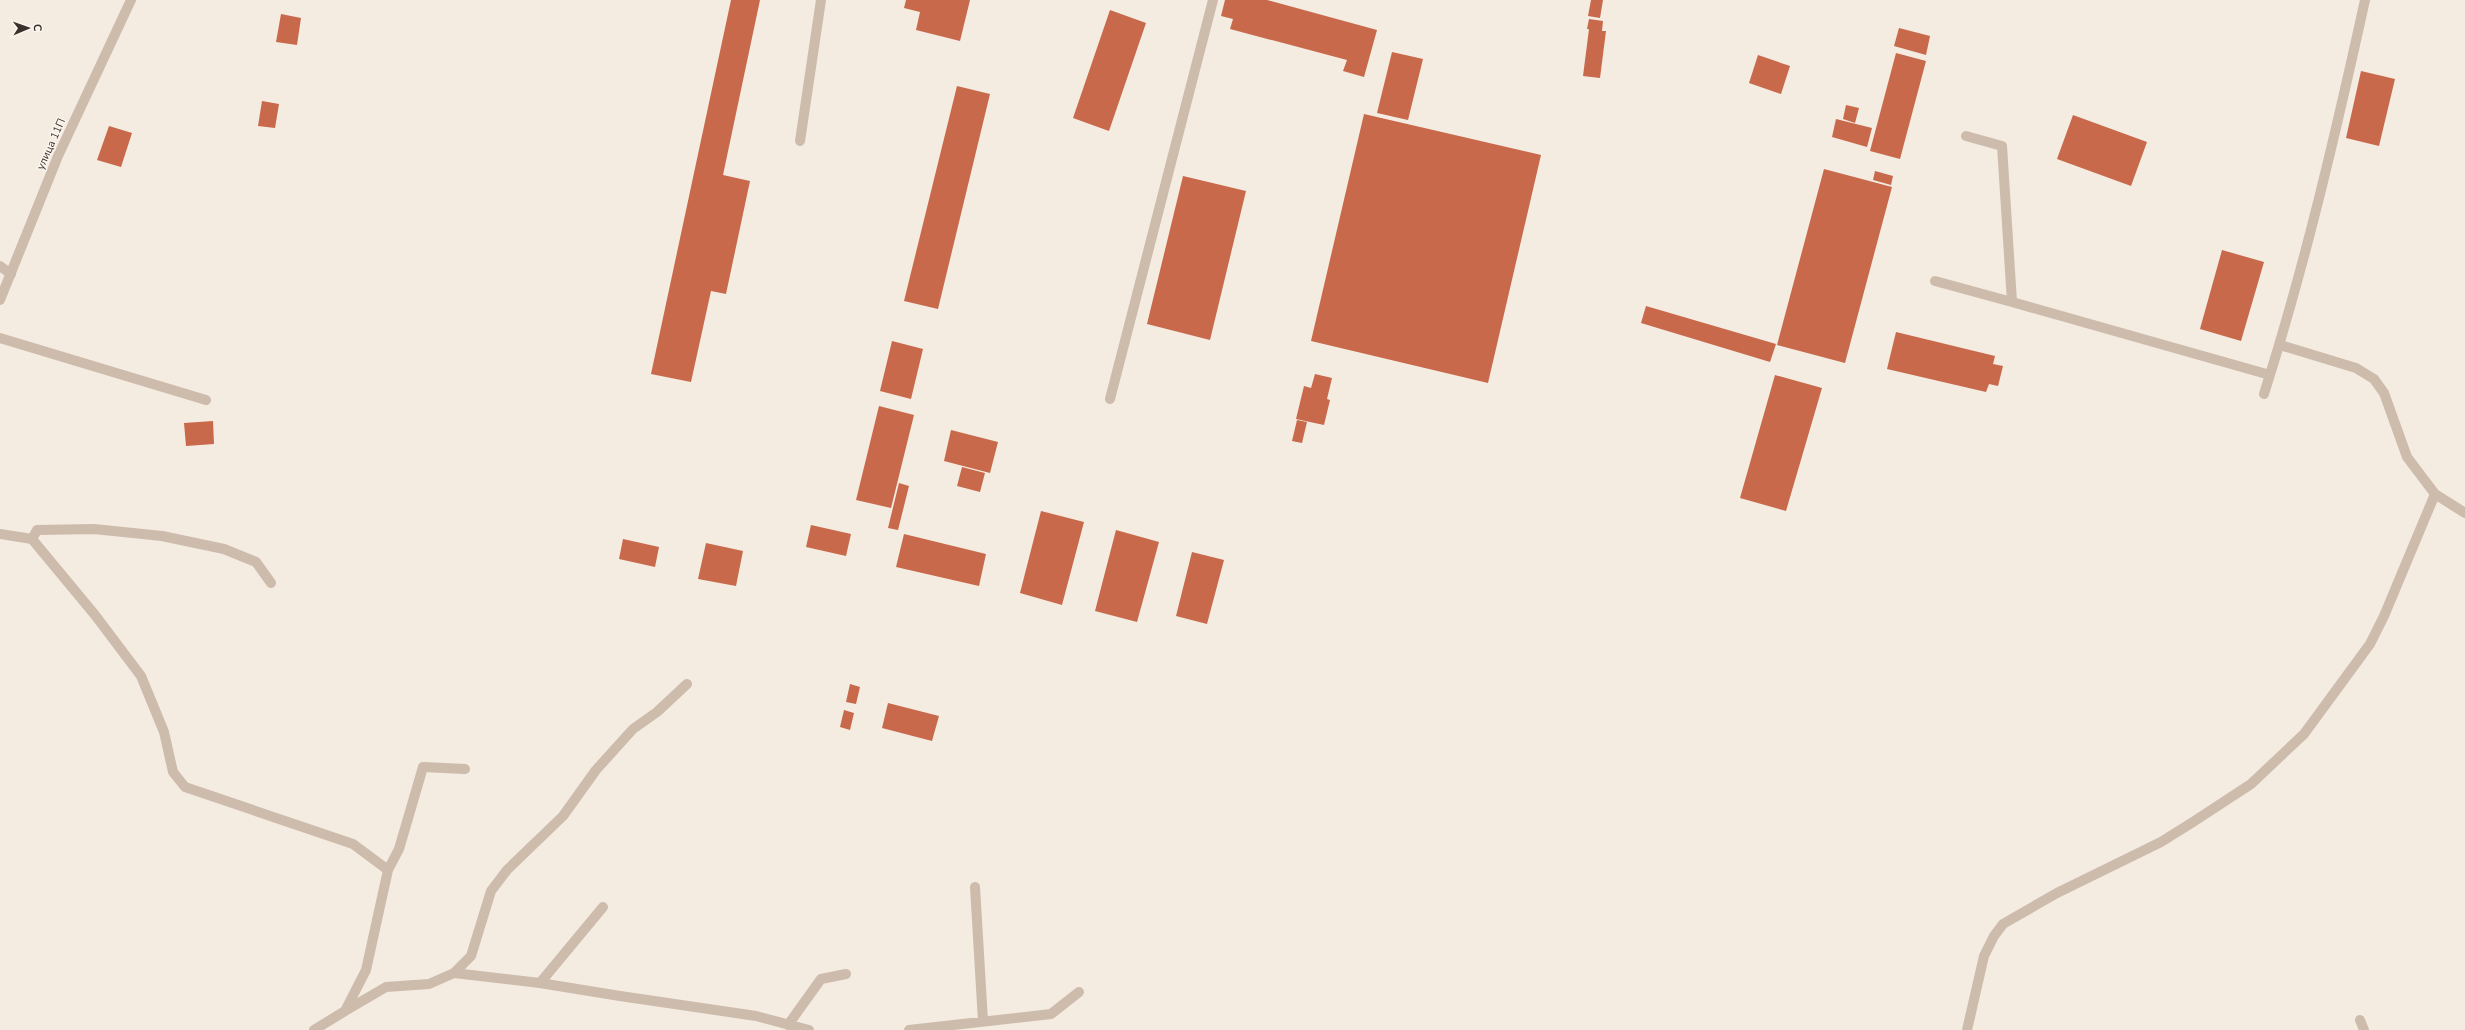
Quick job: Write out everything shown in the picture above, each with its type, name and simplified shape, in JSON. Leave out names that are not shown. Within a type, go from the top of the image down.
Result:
[{"type":"street","name":"улица 11П","points":[[0,300],[58,156],[131,0]]},
{"type":"street","points":[[800,141],[821,0]]},
{"type":"street","points":[[1110,399],[1213,0]]},
{"type":"street","points":[[2264,394],[2280,345],[2338,119],[2365,0]]},
{"type":"street","points":[[1966,136],[2002,146],[2012,302]]},
{"type":"street","points":[[0,266],[11,274]]},
{"type":"street","points":[[1935,281],[2270,374]]},
{"type":"street","points":[[0,338],[206,400]]},
{"type":"street","points":[[2280,345],[2356,368],[2374,379],[2384,393],[2408,457],[2435,494],[2465,513]]},
{"type":"street","points":[[1967,1030],[1984,956],[1994,936],[2003,924],[2057,893],[2161,842],[2193,822],[2251,784],[2304,734],[2370,644],[2384,616],[2435,494]]},
{"type":"street","points":[[32,539],[36,530],[94,529],[162,536],[224,549],[256,562],[271,583]]},
{"type":"street","points":[[0,534],[32,539],[95,615],[141,676],[164,732],[173,772],[185,787],[353,844],[388,870]]},
{"type":"street","points":[[314,1030],[386,987],[429,984],[454,973],[471,956],[491,891],[507,870],[563,816],[596,770],[633,729],[658,712],[688,684]]},
{"type":"street","points":[[345,1011],[366,970],[388,870],[399,850],[423,767],[465,769]]},
{"type":"street","points":[[975,887],[983,1021]]},
{"type":"street","points":[[540,982],[604,906]]},
{"type":"street","points":[[454,973],[540,982],[620,996],[756,1016],[809,1030]]},
{"type":"street","points":[[788,1025],[821,979],[846,974]]},
{"type":"street","points":[[909,1030],[1051,1014],[1079,992]]},
{"type":"street","points":[[2360,1020],[2364,1030]]},
{"type":"building","points":[[731,0],[760,0],[723,175],[750,181],[726,294],[711,291],[691,382],[651,374]]},
{"type":"building","points":[[906,0],[970,0],[960,41],[916,30],[920,12],[904,8]]},
{"type":"building","points":[[1225,0],[1267,0],[1377,30],[1364,77],[1343,71],[1347,60],[1230,29],[1233,19],[1221,16]]},
{"type":"building","points":[[1591,0],[1603,0],[1600,18],[1588,16]]},
{"type":"building","points":[[1110,10],[1146,23],[1109,131],[1073,118]]},
{"type":"building","points":[[281,14],[301,18],[297,45],[276,42]]},
{"type":"building","points":[[1589,19],[1603,21],[1602,31],[1606,31],[1600,78],[1583,76],[1589,29],[1587,29]]},
{"type":"building","points":[[1899,28],[1930,36],[1926,55],[1894,46]]},
{"type":"building","points":[[1392,52],[1423,59],[1408,120],[1377,113]]},
{"type":"building","points":[[1896,53],[1926,61],[1900,159],[1870,151]]},
{"type":"building","points":[[1758,55],[1790,66],[1781,94],[1749,83]]},
{"type":"building","points":[[2361,71],[2395,79],[2379,146],[2346,138]]},
{"type":"building","points":[[957,86],[990,94],[938,309],[904,301]]},
{"type":"building","points":[[262,101],[279,104],[275,128],[258,126]]},
{"type":"building","points":[[1846,105],[1859,108],[1855,123],[1843,119]]},
{"type":"building","points":[[1364,114],[1541,155],[1488,383],[1311,341]]},
{"type":"building","points":[[2073,115],[2147,142],[2131,186],[2057,159]]},
{"type":"building","points":[[1836,119],[1872,128],[1867,147],[1832,137]]},
{"type":"building","points":[[109,126],[132,133],[121,167],[97,160]]},
{"type":"building","points":[[1824,169],[1892,187],[1845,363],[1777,345]]},
{"type":"building","points":[[1875,171],[1893,176],[1891,185],[1873,180]]},
{"type":"building","points":[[1183,176],[1246,191],[1210,340],[1147,324]]},
{"type":"building","points":[[2222,250],[2264,262],[2241,341],[2200,329]]},
{"type":"building","points":[[1646,306],[1776,344],[1770,362],[1641,323]]},
{"type":"building","points":[[1896,332],[1995,356],[1993,364],[2003,366],[1998,386],[1989,384],[1986,392],[1887,369]]},
{"type":"building","points":[[892,341],[923,349],[911,399],[880,391]]},
{"type":"building","points":[[1315,374],[1332,378],[1327,399],[1330,400],[1324,425],[1296,419],[1304,386],[1311,388]]},
{"type":"building","points":[[1775,375],[1822,388],[1786,511],[1740,498]]},
{"type":"building","points":[[879,406],[914,415],[891,508],[856,500]]},
{"type":"building","points":[[1297,420],[1307,422],[1302,443],[1292,441]]},
{"type":"building","points":[[213,421],[214,444],[186,446],[184,423]]},
{"type":"building","points":[[951,430],[998,442],[990,473],[944,461]]},
{"type":"building","points":[[962,467],[985,473],[980,492],[957,486]]},
{"type":"building","points":[[899,483],[909,486],[898,530],[888,528]]},
{"type":"building","points":[[1041,511],[1084,522],[1062,605],[1020,593]]},
{"type":"building","points":[[811,525],[851,534],[846,556],[806,547]]},
{"type":"building","points":[[1116,530],[1159,542],[1137,622],[1095,611]]},
{"type":"building","points":[[904,534],[986,554],[979,586],[896,567]]},
{"type":"building","points":[[623,539],[659,547],[655,567],[619,559]]},
{"type":"building","points":[[706,543],[743,551],[736,586],[698,579]]},
{"type":"building","points":[[1192,552],[1224,560],[1207,624],[1176,616]]},
{"type":"building","points":[[850,684],[860,687],[856,704],[846,702]]},
{"type":"building","points":[[888,703],[939,716],[932,741],[882,728]]},
{"type":"building","points":[[844,710],[854,713],[850,730],[840,727]]}]
